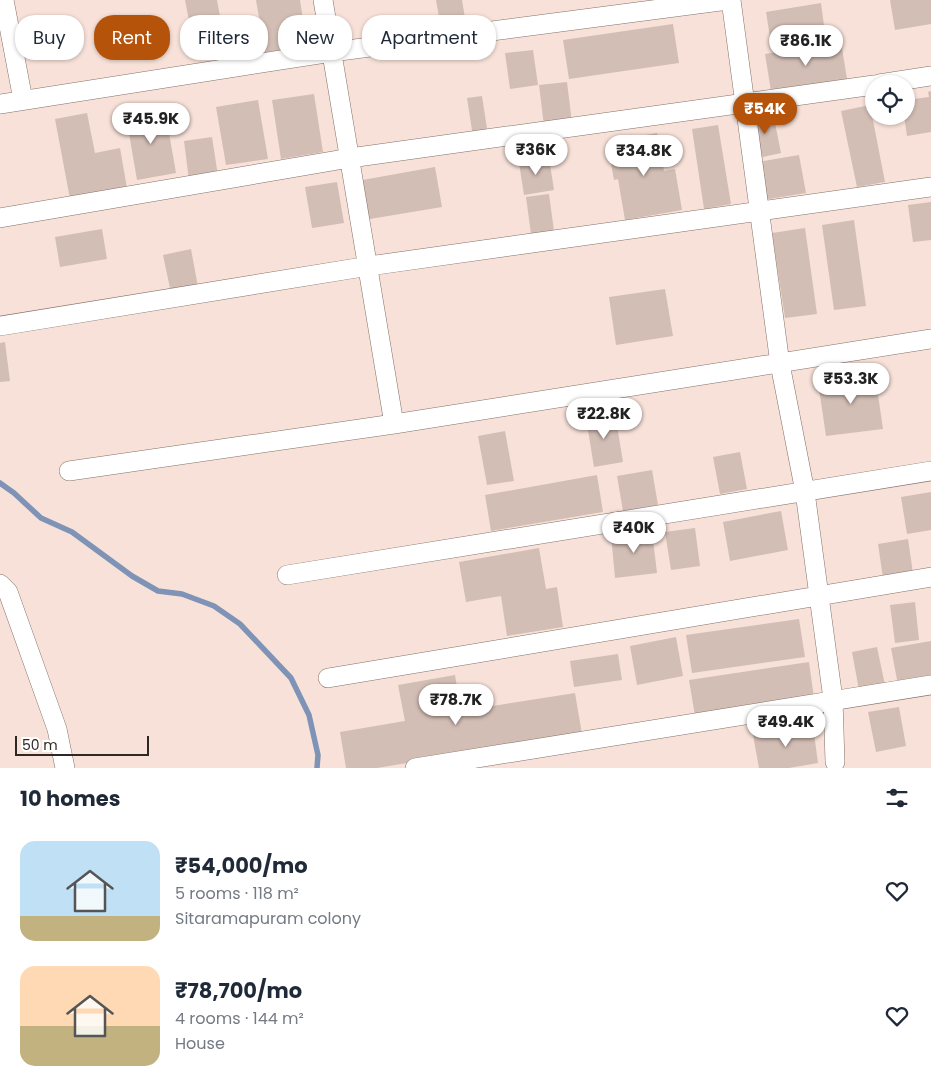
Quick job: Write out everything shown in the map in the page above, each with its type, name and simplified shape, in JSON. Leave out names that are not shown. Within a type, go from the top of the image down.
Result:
[{"type":"street","points":[[4,0],[23,100]]},
{"type":"street","points":[[323,0],[326,15]]},
{"type":"street","points":[[352,49],[730,0],[780,364],[805,492],[832,700],[834,762]]},
{"type":"street","points":[[0,104],[280,60]]},
{"type":"street","points":[[333,60],[394,424]]},
{"type":"street","points":[[915,78],[931,76]]},
{"type":"street","points":[[0,218],[350,158],[865,86]]},
{"type":"street","points":[[0,326],[369,266],[931,187]]},
{"type":"street","points":[[69,471],[394,424],[931,339]]},
{"type":"street","points":[[287,575],[931,471]]},
{"type":"street","points":[[328,678],[931,577]]},
{"type":"street","points":[[0,584],[8,592],[57,729],[65,768]]},
{"type":"street","points":[[415,768],[931,685]]},
{"type":"building","points":[[185,0],[217,0],[220,15],[188,15]]},
{"type":"building","points":[[256,0],[300,0],[302,15],[278,15],[278,51],[268,52],[268,15],[259,15]]},
{"type":"building","points":[[436,0],[462,0],[464,15],[439,15]]},
{"type":"building","points":[[890,0],[931,0],[931,24],[895,30]]},
{"type":"building","points":[[821,3],[826,41],[772,50],[766,12]]},
{"type":"building","points":[[673,24],[679,63],[569,79],[563,40]]},
{"type":"building","points":[[841,42],[847,79],[771,91],[765,54]]},
{"type":"building","points":[[533,50],[538,85],[510,89],[505,53]]},
{"type":"building","points":[[567,82],[572,123],[544,126],[539,85]]},
{"type":"building","points":[[931,91],[931,132],[907,136],[905,125],[915,125],[915,99],[929,97],[928,92]]},
{"type":"building","points":[[314,94],[323,152],[281,159],[272,100]]},
{"type":"building","points":[[482,96],[488,135],[473,137],[467,98]]},
{"type":"building","points":[[258,100],[268,159],[226,165],[216,107]]},
{"type":"building","points":[[865,106],[865,125],[874,125],[885,182],[857,187],[841,111]]},
{"type":"building","points":[[165,110],[176,173],[137,180],[126,116]]},
{"type":"building","points":[[87,113],[95,153],[120,148],[127,188],[70,199],[55,119]]},
{"type":"building","points":[[773,113],[781,153],[758,158],[750,117]]},
{"type":"building","points":[[718,125],[731,204],[704,209],[692,129]]},
{"type":"building","points":[[657,133],[664,171],[675,169],[682,210],[625,220],[618,179],[614,180],[607,142]]},
{"type":"building","points":[[212,137],[218,176],[189,180],[184,141]]},
{"type":"building","points":[[799,155],[806,193],[763,200],[757,162]]},
{"type":"building","points":[[549,158],[554,190],[524,195],[519,163]]},
{"type":"building","points":[[435,167],[442,207],[364,220],[357,181]]},
{"type":"building","points":[[337,182],[344,223],[312,228],[305,187]]},
{"type":"building","points":[[549,194],[554,231],[531,234],[526,197]]},
{"type":"building","points":[[931,202],[931,240],[913,242],[908,205]]},
{"type":"building","points":[[854,220],[866,306],[834,310],[822,225]]},
{"type":"building","points":[[805,228],[817,314],[785,318],[772,233]]},
{"type":"building","points":[[102,229],[107,259],[60,267],[55,237]]},
{"type":"building","points":[[191,249],[198,287],[171,293],[163,255]]},
{"type":"building","points":[[665,289],[673,336],[616,345],[609,297]]},
{"type":"building","points":[[5,342],[10,381],[0,382],[0,343]]},
{"type":"building","points":[[875,374],[883,429],[826,436],[818,382]]},
{"type":"building","points":[[615,413],[623,462],[594,467],[586,418]]},
{"type":"building","points":[[505,431],[514,481],[487,485],[478,436]]},
{"type":"building","points":[[740,452],[747,489],[720,494],[713,457]]},
{"type":"building","points":[[652,470],[658,505],[623,511],[617,476]]},
{"type":"building","points":[[597,475],[603,512],[491,531],[485,495]]},
{"type":"building","points":[[931,492],[931,530],[907,534],[901,497]]},
{"type":"building","points":[[781,511],[788,550],[730,561],[723,522]]},
{"type":"building","points":[[695,528],[700,566],[671,570],[665,532]]},
{"type":"building","points":[[652,531],[657,573],[615,578],[611,535]]},
{"type":"building","points":[[908,539],[913,573],[883,578],[878,544]]},
{"type":"building","points":[[539,548],[546,589],[557,587],[563,627],[507,636],[501,596],[466,602],[459,562]]},
{"type":"building","points":[[915,602],[919,640],[895,643],[890,605]]},
{"type":"building","points":[[799,619],[805,657],[692,673],[686,635]]},
{"type":"building","points":[[676,637],[683,676],[637,685],[630,646]]},
{"type":"building","points":[[931,641],[931,680],[898,685],[891,648]]},
{"type":"building","points":[[877,647],[885,685],[859,690],[852,652]]},
{"type":"building","points":[[618,654],[622,680],[574,687],[570,661]]},
{"type":"building","points":[[809,662],[814,698],[695,716],[689,680]]},
{"type":"building","points":[[455,675],[461,711],[575,693],[582,734],[377,768],[346,768],[340,732],[405,721],[398,685]]},
{"type":"building","points":[[899,707],[906,746],[876,752],[868,712]]},
{"type":"building","points":[[813,726],[818,763],[789,768],[759,768],[753,735]]},
{"type":"waterway","points":[[0,483],[41,518],[72,532],[132,576],[158,591],[182,594],[214,606],[240,624],[291,678],[309,715],[318,755],[317,768]]}]
